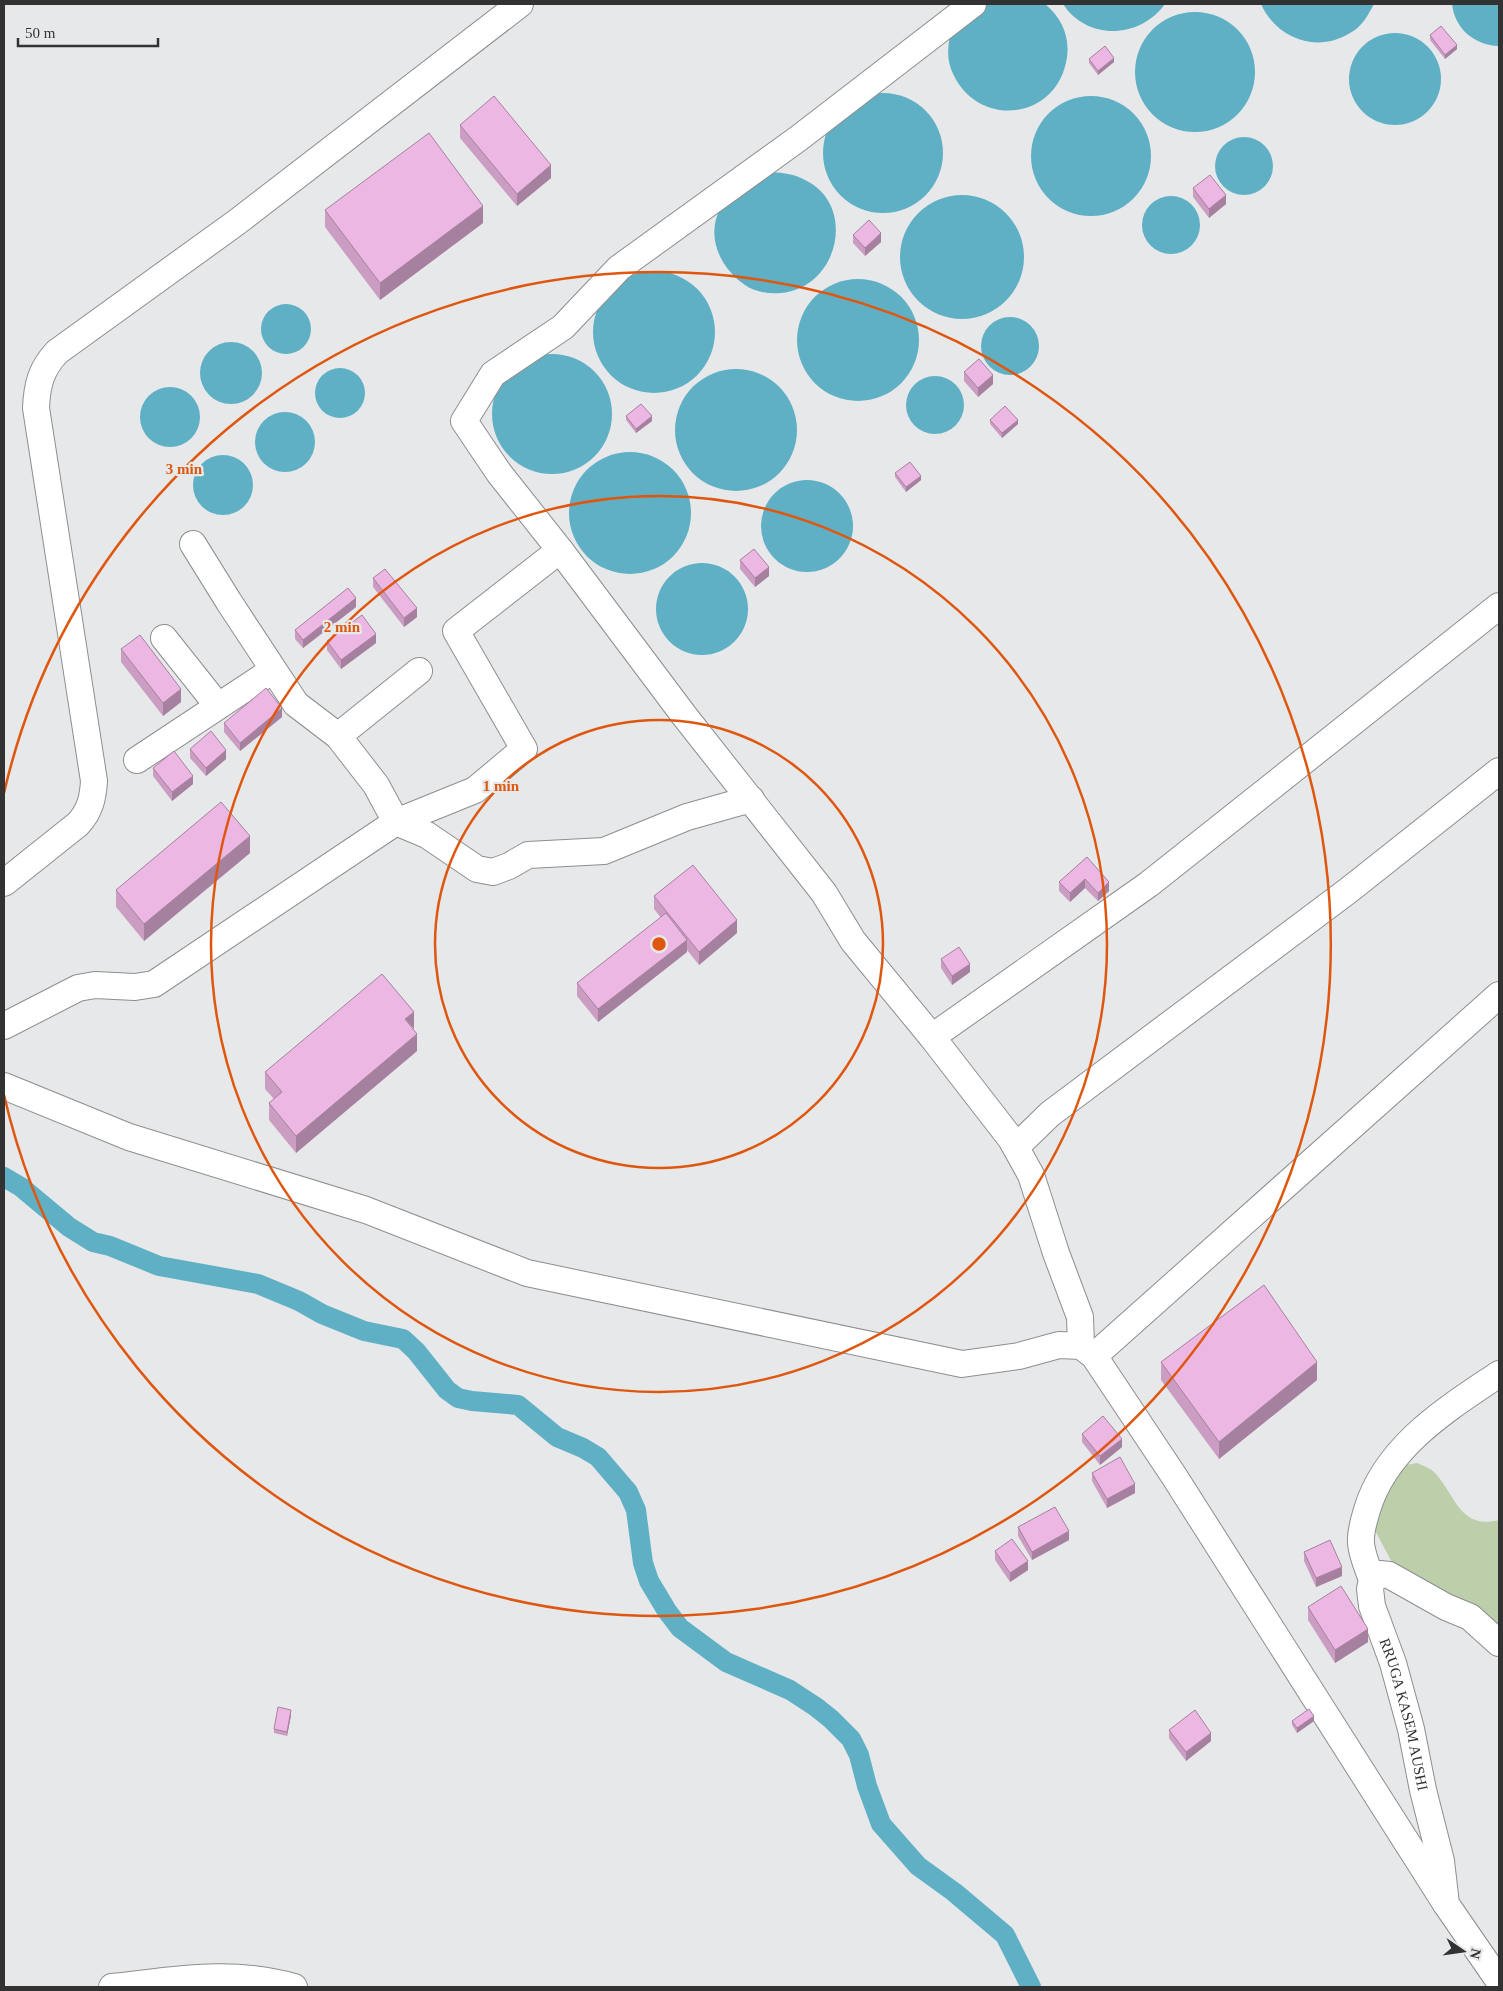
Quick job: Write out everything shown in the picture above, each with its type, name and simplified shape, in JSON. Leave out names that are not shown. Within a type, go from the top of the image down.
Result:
[{"type":"street","points":[[4,883],[78,824],[87,814],[92,799],[94,781],[36,408],[40,376],[48,362],[65,346],[238,222],[520,4]]},
{"type":"street","points":[[973,4],[799,138],[619,268],[563,327],[493,374],[464,421],[498,473],[560,550],[683,714],[824,892],[853,941],[932,1037],[1011,1139],[1031,1175],[1059,1261],[1080,1317],[1087,1351],[1174,1476],[1446,1904]]},
{"type":"street","points":[[193,544],[296,704],[338,736],[376,785],[396,822],[427,835],[477,869],[493,872],[509,866],[528,855],[604,851],[687,817],[751,799]]},
{"type":"street","points":[[4,1026],[78,988],[95,985],[134,987],[154,984],[396,822],[475,790],[524,748],[456,631],[560,550]]},
{"type":"street","points":[[932,1037],[1149,884],[1499,606]]},
{"type":"street","points":[[164,638],[218,706]]},
{"type":"street","points":[[138,760],[274,670]]},
{"type":"street","points":[[338,736],[419,671]]},
{"type":"street","points":[[1016,1148],[1050,1114],[1350,890],[1499,771]]},
{"type":"street","points":[[1087,1351],[1499,995]]},
{"type":"street","points":[[4,1086],[129,1137],[366,1210],[527,1272],[962,1364],[1019,1356],[1058,1345],[1087,1351]]},
{"type":"street","name":"RRUGA KASEM AUSHI","points":[[1499,1374],[1463,1398],[1418,1433],[1391,1461],[1371,1494],[1363,1523],[1361,1542],[1372,1580],[1370,1589],[1372,1606],[1393,1663],[1411,1729],[1423,1790],[1441,1861],[1446,1904],[1499,1980]]},
{"type":"street","points":[[1372,1580],[1380,1574],[1389,1575],[1446,1607],[1470,1617],[1499,1643]]},
{"type":"street","points":[[112,1987],[220,1976],[246,1978],[294,1987]]},
{"type":"green space","points":[[1417,1463],[1435,1473],[1467,1516],[1486,1522],[1499,1520],[1499,1629],[1395,1568],[1370,1521],[1399,1466]]},
{"type":"water","points":[[971,4],[1045,4],[1051,9],[1060,21],[1066,34],[1068,49],[1060,79],[1048,95],[1032,105],[1014,110],[995,109],[978,102],[962,89],[951,69],[948,46],[955,21]]},
{"type":"water","points":[[1063,4],[1165,4],[1154,16],[1142,24],[1114,31],[1086,25],[1073,16]]},
{"type":"water","points":[[1261,4],[1374,4],[1364,20],[1354,30],[1337,39],[1311,42],[1287,34],[1276,26]]},
{"type":"water","points":[[1452,4],[1499,4],[1499,46],[1482,43],[1467,34],[1457,21]]},
{"type":"water","points":[[1195,12],[1207,13],[1218,17],[1228,22],[1237,30],[1245,39],[1250,49],[1254,60],[1254,84],[1250,95],[1245,105],[1237,114],[1228,122],[1218,127],[1207,131],[1195,132],[1183,131],[1172,127],[1162,122],[1153,114],[1145,105],[1140,95],[1136,84],[1135,72],[1136,60],[1140,49],[1145,39],[1153,30],[1162,22],[1172,17],[1183,13]]},
{"type":"water","points":[[1395,33],[1413,37],[1427,47],[1437,61],[1441,79],[1437,97],[1427,111],[1413,121],[1395,125],[1377,121],[1363,111],[1353,97],[1349,79],[1353,61],[1363,47],[1377,37]]},
{"type":"water","points":[[883,93],[895,94],[906,98],[916,103],[925,111],[933,120],[938,130],[942,141],[942,165],[938,176],[933,186],[925,195],[916,203],[906,208],[895,212],[883,213],[871,212],[860,208],[850,203],[841,195],[833,186],[828,176],[824,165],[823,153],[824,141],[828,130],[833,120],[841,111],[850,103],[860,98],[871,94]]},
{"type":"water","points":[[1091,96],[1103,97],[1114,101],[1124,106],[1133,114],[1141,123],[1146,133],[1150,144],[1150,168],[1146,179],[1141,189],[1133,198],[1124,206],[1114,211],[1103,215],[1091,216],[1079,215],[1068,211],[1058,206],[1049,198],[1041,189],[1036,179],[1032,168],[1031,156],[1032,144],[1036,133],[1041,123],[1049,114],[1058,106],[1068,101],[1079,97]]},
{"type":"water","points":[[1238,137],[1250,137],[1265,145],[1273,160],[1273,172],[1265,187],[1250,195],[1238,195],[1223,187],[1215,172],[1215,160],[1223,145]]},
{"type":"water","points":[[771,172],[785,173],[798,177],[823,193],[832,209],[836,227],[834,245],[827,262],[816,277],[801,288],[781,293],[757,291],[737,279],[719,255],[714,236],[717,216],[723,203]]},
{"type":"water","points":[[962,195],[986,200],[1006,213],[1019,233],[1024,257],[1019,281],[1006,301],[986,314],[962,319],[938,314],[918,301],[905,281],[900,257],[905,233],[918,213],[938,200]]},
{"type":"water","points":[[1165,196],[1177,196],[1192,204],[1200,219],[1200,231],[1192,246],[1177,254],[1165,254],[1150,246],[1142,231],[1142,219],[1150,204]]},
{"type":"water","points":[[654,271],[677,276],[697,289],[710,309],[715,332],[710,355],[697,375],[677,388],[654,393],[631,388],[611,375],[598,355],[593,332],[598,309],[611,289],[631,276]]},
{"type":"water","points":[[858,279],[882,283],[901,297],[915,316],[919,340],[915,364],[901,383],[882,397],[858,401],[834,397],[815,383],[801,364],[797,340],[801,316],[815,297],[834,283]]},
{"type":"water","points":[[281,304],[291,304],[304,311],[311,324],[311,334],[304,347],[291,354],[281,354],[272,350],[265,343],[261,334],[261,324],[265,315],[272,308]]},
{"type":"water","points":[[1004,317],[1016,317],[1031,325],[1039,340],[1039,352],[1031,367],[1016,375],[1004,375],[989,367],[981,352],[981,340],[989,325]]},
{"type":"water","points":[[231,342],[243,345],[253,351],[259,361],[262,373],[259,385],[253,395],[243,401],[231,404],[219,401],[209,395],[203,385],[200,373],[203,361],[209,351],[219,345]]},
{"type":"water","points":[[552,354],[564,355],[575,359],[585,364],[594,372],[602,381],[607,391],[611,402],[611,426],[607,437],[602,447],[594,456],[585,464],[575,469],[564,473],[552,474],[540,473],[529,469],[519,464],[510,456],[502,447],[497,437],[493,426],[492,414],[493,402],[497,391],[502,381],[510,372],[519,364],[529,359],[540,355]]},
{"type":"water","points":[[335,368],[345,368],[358,375],[365,388],[365,398],[358,411],[345,418],[335,418],[326,414],[319,407],[315,398],[315,388],[319,379],[326,372]]},
{"type":"water","points":[[736,369],[759,374],[779,387],[792,407],[797,430],[792,453],[779,473],[759,486],[736,491],[713,486],[693,473],[680,453],[675,430],[680,407],[693,387],[713,374]]},
{"type":"water","points":[[929,376],[941,376],[956,384],[964,399],[964,411],[956,426],[941,434],[929,434],[914,426],[906,411],[906,399],[914,384]]},
{"type":"water","points":[[164,387],[176,387],[192,395],[198,405],[200,417],[198,429],[192,439],[176,447],[164,447],[148,439],[140,423],[140,411],[148,395]]},
{"type":"water","points":[[279,412],[291,412],[307,420],[313,430],[315,442],[313,454],[307,464],[291,472],[279,472],[263,464],[255,448],[255,436],[263,420]]},
{"type":"water","points":[[630,452],[653,457],[673,470],[686,490],[691,513],[686,536],[673,556],[653,569],[630,574],[607,569],[587,556],[574,536],[569,513],[574,490],[587,470],[607,457]]},
{"type":"water","points":[[217,455],[229,455],[245,463],[251,473],[253,485],[251,497],[245,507],[229,515],[217,515],[201,507],[193,491],[193,479],[201,463]]},
{"type":"water","points":[[807,480],[825,484],[839,494],[849,508],[853,526],[849,544],[839,558],[825,568],[807,572],[789,568],[775,558],[765,544],[761,526],[765,508],[775,494],[789,484]]},
{"type":"water","points":[[702,563],[720,567],[734,577],[744,591],[748,609],[744,627],[734,641],[720,651],[702,655],[684,651],[670,641],[660,627],[656,609],[660,591],[670,577],[684,567]]},
{"type":"building","points":[[1441,26],[1457,45],[1445,55],[1430,35]]},
{"type":"building","points":[[1105,46],[1114,58],[1098,71],[1089,59]]},
{"type":"building","points":[[494,96],[551,165],[517,194],[460,125]]},
{"type":"building","points":[[429,133],[483,206],[380,283],[325,210]]},
{"type":"building","points":[[1210,175],[1226,195],[1209,209],[1193,188]]},
{"type":"building","points":[[869,220],[881,233],[865,248],[853,235]]},
{"type":"building","points":[[979,359],[993,375],[978,388],[964,372]]},
{"type":"building","points":[[641,404],[652,416],[636,429],[626,416]]},
{"type":"building","points":[[1005,406],[1018,420],[1002,433],[990,420]]},
{"type":"building","points":[[910,462],[921,476],[906,487],[895,473]]},
{"type":"building","points":[[754,549],[769,567],[755,578],[740,560]]},
{"type":"building","points":[[385,569],[417,608],[404,618],[373,578]]},
{"type":"building","points":[[348,588],[356,598],[303,640],[295,630]]},
{"type":"building","points":[[362,615],[376,634],[341,660],[327,641]]},
{"type":"building","points":[[140,635],[181,689],[163,703],[121,649]]},
{"type":"building","points":[[266,688],[282,708],[240,743],[224,723]]},
{"type":"building","points":[[211,731],[226,750],[206,768],[190,749]]},
{"type":"building","points":[[174,751],[193,776],[172,792],[153,768]]},
{"type":"building","points":[[221,802],[250,836],[144,924],[116,890]]},
{"type":"building","points":[[1087,857],[1109,882],[1098,893],[1085,879],[1070,893],[1059,882]]},
{"type":"building","points":[[693,865],[737,920],[699,952],[654,896]]},
{"type":"building","points":[[666,913],[687,940],[598,1009],[577,983]]},
{"type":"building","points":[[959,947],[970,964],[952,976],[941,959]]},
{"type":"building","points":[[382,974],[414,1012],[405,1019],[417,1034],[296,1136],[269,1103],[282,1092],[265,1072]]},
{"type":"building","points":[[1264,1285],[1317,1362],[1219,1442],[1161,1362]]},
{"type":"building","points":[[1103,1416],[1122,1439],[1100,1456],[1082,1434]]},
{"type":"building","points":[[1120,1457],[1135,1484],[1107,1499],[1092,1473]]},
{"type":"building","points":[[1055,1507],[1069,1531],[1032,1552],[1018,1527]]},
{"type":"building","points":[[1012,1539],[1028,1561],[1010,1573],[995,1551]]},
{"type":"building","points":[[1330,1540],[1342,1567],[1316,1578],[1304,1552]]},
{"type":"building","points":[[1341,1586],[1368,1629],[1335,1650],[1308,1607]]},
{"type":"building","points":[[278,1707],[291,1710],[287,1732],[274,1729]]},
{"type":"building","points":[[1309,1709],[1314,1716],[1297,1728],[1292,1721]]},
{"type":"building","points":[[1195,1710],[1211,1733],[1186,1752],[1169,1730]]},
{"type":"waterway","points":[[4,1177],[21,1187],[69,1227],[93,1242],[110,1246],[159,1266],[258,1284],[364,1331],[403,1339],[416,1351],[447,1390],[458,1398],[518,1405],[557,1437],[583,1448],[598,1457],[628,1492],[636,1510],[643,1563],[649,1581],[680,1628],[726,1662],[790,1690],[831,1719],[851,1739],[859,1755],[867,1786],[881,1824],[918,1866],[954,1892],[1005,1935],[1031,1987]]}]
